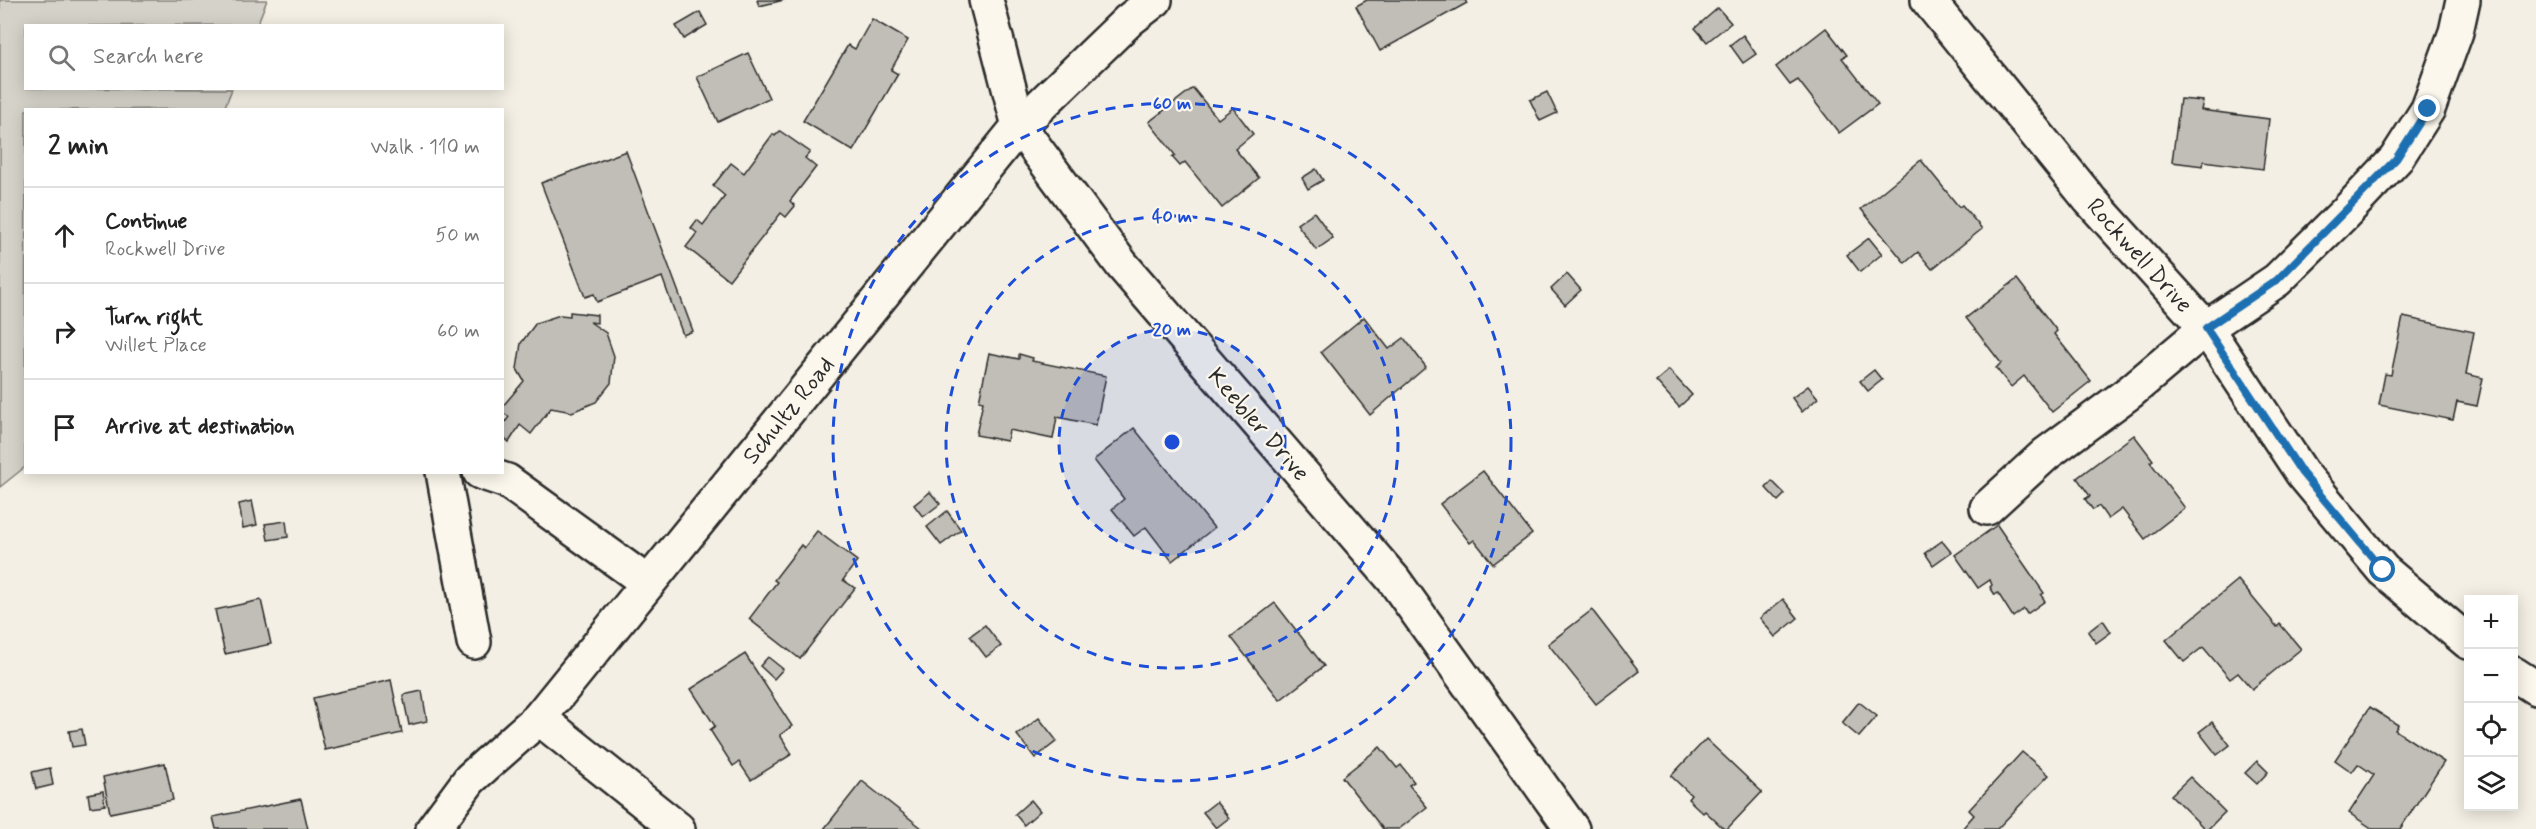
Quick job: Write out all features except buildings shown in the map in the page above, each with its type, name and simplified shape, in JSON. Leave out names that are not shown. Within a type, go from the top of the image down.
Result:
[{"type":"street","name":"Keebler Drive","points":[[986,0],[1019,126],[1122,265],[1394,580],[1572,829]]},
{"type":"street","name":"Schultz Road","points":[[433,829],[470,779],[539,718],[1019,126],[1129,20],[1155,0]]},
{"type":"street","name":"Rockwell Drive","points":[[1928,0],[2090,200],[2206,328],[2302,473],[2383,570],[2464,638]]},
{"type":"street","points":[[1987,507],[2046,454],[2130,392],[2206,328],[2277,280],[2396,159],[2428,109],[2456,32],[2463,0]]},
{"type":"street","points":[[443,474],[474,642]]},
{"type":"street","points":[[486,474],[507,481],[648,583]]},
{"type":"street","points":[[2518,677],[2536,688]]},
{"type":"street","points":[[539,718],[678,829]]},
{"type":"shaded area","points":[[0,0],[267,0],[257,24],[24,24],[24,90],[232,90],[224,108],[24,108],[24,468],[0,487]]},
{"type":"route","points":[[2383,570],[2302,473],[2206,328],[2277,280],[2344,214],[2396,159],[2428,109]]}]
